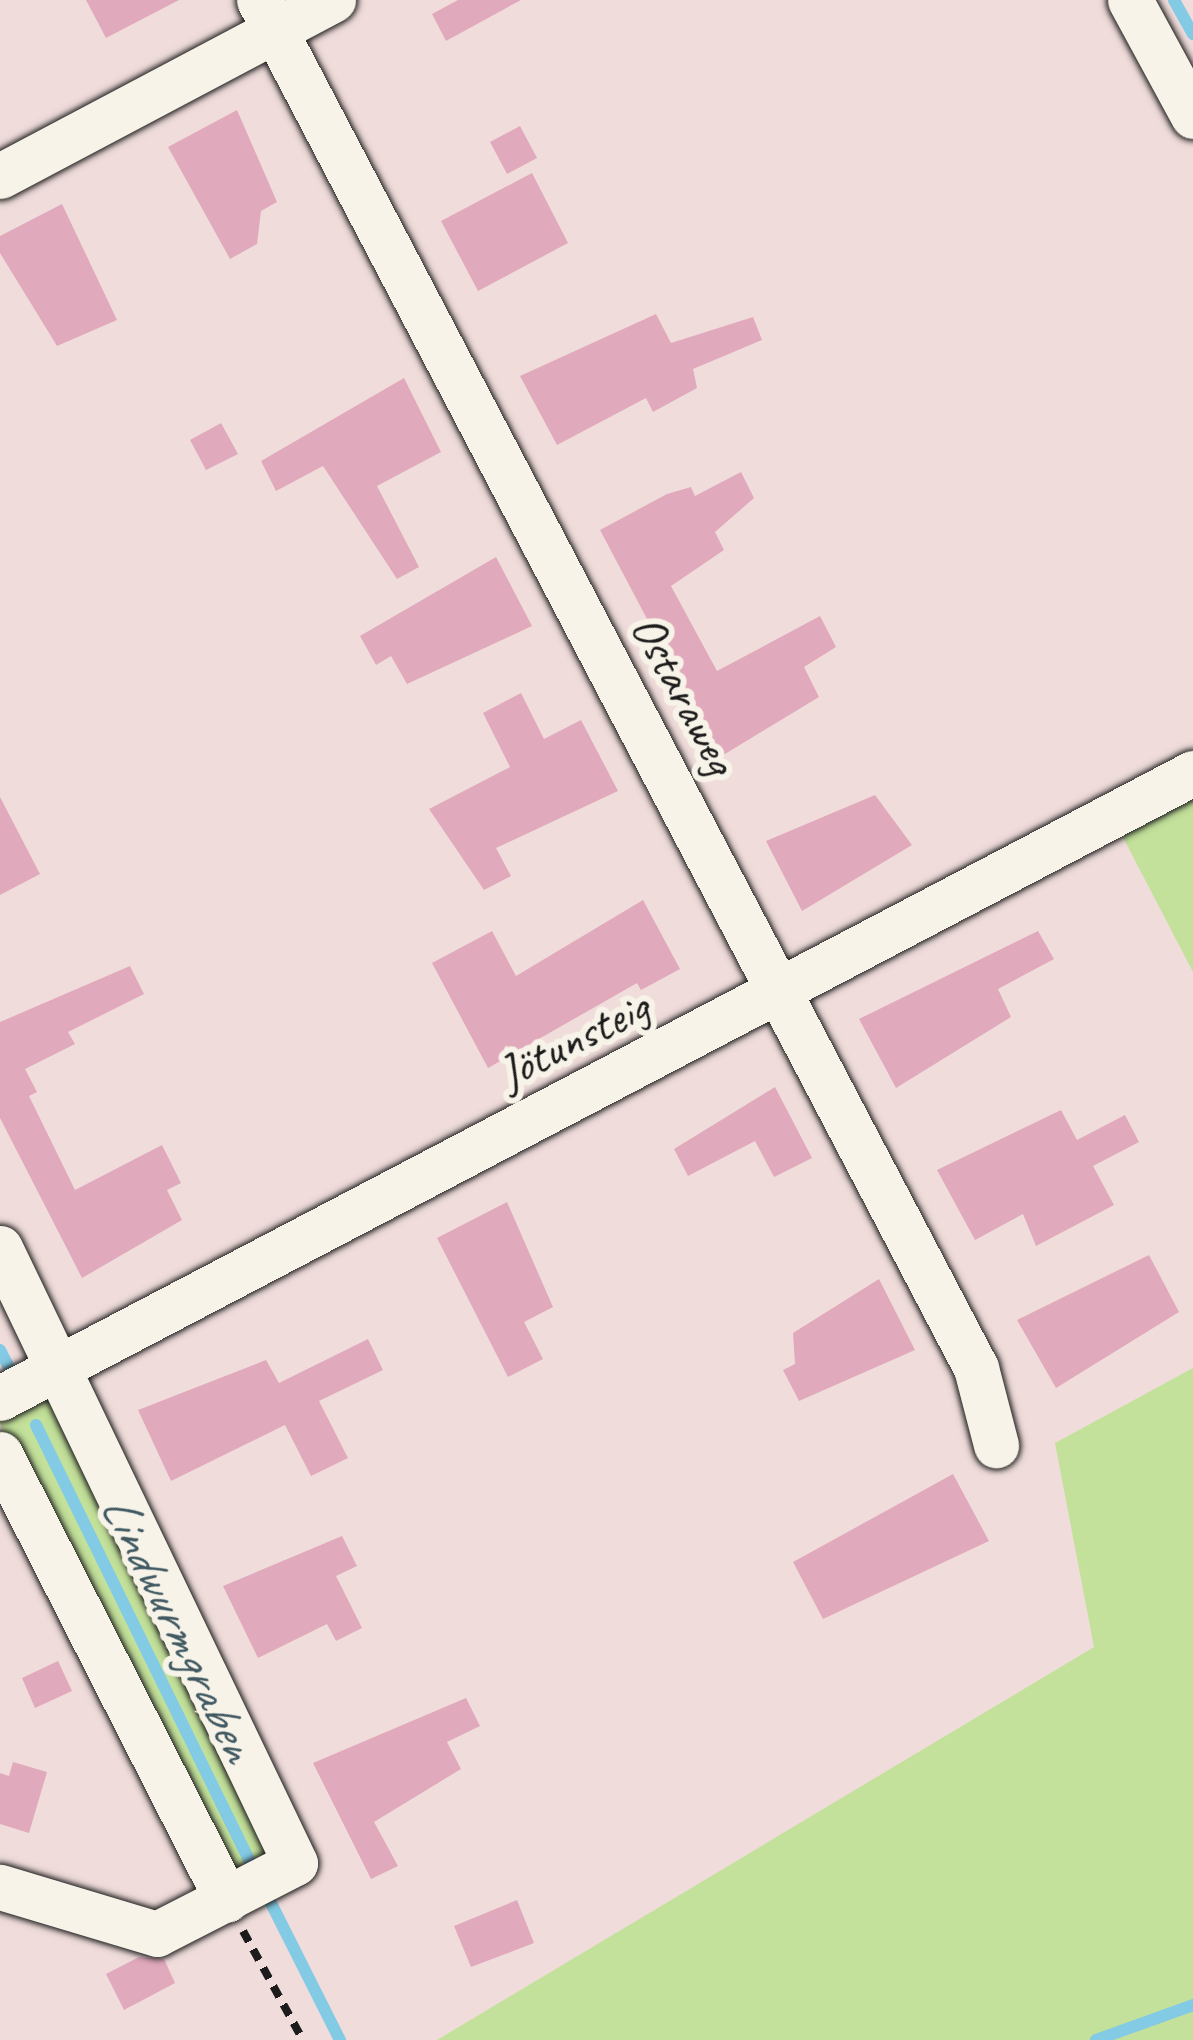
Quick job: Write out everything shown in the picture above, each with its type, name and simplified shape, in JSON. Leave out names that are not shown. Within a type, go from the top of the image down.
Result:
[{"type":"street","points":[[0,176],[267,15],[333,0]]},
{"type":"street","points":[[1130,0],[1193,116]]},
{"type":"street","name":"Ostaraweg","points":[[267,15],[976,1368],[997,1445]]},
{"type":"street","name":"Jötunsteig","points":[[0,1398],[1193,773]]},
{"type":"street","points":[[0,1248],[295,1863],[157,1934],[0,1887]]},
{"type":"street","points":[[0,1454],[227,1900]]},
{"type":"path","points":[[227,1900],[303,2040]]},
{"type":"green space","points":[[1193,788],[1193,972],[1117,826]]},
{"type":"green space","points":[[1193,1368],[1193,2040],[437,2040],[1094,1647],[1055,1443]]},
{"type":"green space","points":[[53,1395],[273,1848],[232,1881],[3,1437],[0,1418]]},
{"type":"building","points":[[86,0],[179,0],[106,38]]},
{"type":"building","points":[[458,0],[521,0],[446,41],[432,14]]},
{"type":"building","points":[[237,110],[277,202],[261,211],[257,244],[230,259],[168,147]]},
{"type":"building","points":[[520,126],[537,158],[507,174],[490,142]]},
{"type":"building","points":[[532,173],[568,243],[478,291],[441,221]]},
{"type":"building","points":[[62,204],[117,320],[57,346],[0,253],[0,236]]},
{"type":"building","points":[[656,314],[671,343],[753,317],[762,340],[693,369],[697,388],[653,412],[646,398],[557,445],[520,376]]},
{"type":"building","points":[[404,378],[441,452],[377,486],[419,567],[397,579],[323,466],[276,491],[261,461]]},
{"type":"building","points":[[221,423],[238,454],[206,470],[190,440]]},
{"type":"building","points":[[741,472],[754,498],[715,532],[724,550],[671,586],[717,671],[820,616],[836,647],[804,667],[819,697],[720,757],[600,530],[667,494],[691,487],[695,496]]},
{"type":"building","points":[[496,557],[532,626],[407,684],[391,656],[376,665],[360,636]]},
{"type":"building","points":[[521,693],[544,739],[581,720],[618,791],[496,848],[511,876],[484,890],[429,809],[510,767],[483,713]]},
{"type":"building","points":[[875,795],[912,845],[802,911],[766,841]]},
{"type":"building","points":[[0,797],[40,874],[0,895]]},
{"type":"building","points":[[643,900],[680,969],[641,990],[637,983],[488,1068],[432,963],[492,931],[516,976]]},
{"type":"building","points":[[1038,931],[1054,959],[998,989],[1011,1017],[896,1088],[859,1019]]},
{"type":"building","points":[[130,966],[144,994],[68,1032],[75,1044],[25,1069],[37,1092],[29,1096],[75,1190],[162,1145],[181,1183],[167,1190],[182,1220],[82,1278],[0,1118],[0,1022]]},
{"type":"building","points":[[775,1087],[812,1158],[774,1177],[755,1141],[688,1176],[674,1149]]},
{"type":"building","points":[[1061,1110],[1077,1140],[1125,1115],[1139,1142],[1093,1166],[1114,1205],[1036,1246],[1023,1214],[975,1240],[937,1170]]},
{"type":"building","points":[[507,1202],[553,1307],[524,1322],[543,1359],[508,1377],[437,1238]]},
{"type":"building","points":[[1149,1255],[1179,1312],[1056,1388],[1017,1320]]},
{"type":"building","points":[[879,1279],[915,1350],[799,1401],[783,1370],[795,1364],[793,1333]]},
{"type":"building","points":[[368,1339],[383,1370],[319,1401],[348,1458],[311,1476],[285,1425],[171,1481],[138,1410],[266,1360],[279,1383]]},
{"type":"building","points":[[953,1474],[989,1541],[823,1619],[793,1562]]},
{"type":"building","points":[[342,1536],[357,1566],[336,1576],[362,1628],[336,1641],[327,1624],[258,1658],[223,1586]]},
{"type":"building","points":[[58,1661],[72,1691],[35,1708],[22,1678]]},
{"type":"building","points":[[466,1698],[480,1726],[447,1742],[461,1769],[374,1822],[398,1866],[371,1879],[313,1763]]},
{"type":"building","points":[[13,1762],[47,1772],[29,1833],[0,1824],[0,1773],[9,1776]]},
{"type":"building","points":[[517,1900],[534,1943],[471,1967],[454,1926]]},
{"type":"building","points":[[139,1957],[164,1959],[175,1983],[124,2010],[106,1974]]},
{"type":"waterway","points":[[1174,0],[1193,34]]},
{"type":"waterway","name":"Lindwurmgraben","points":[[0,1350],[8,1366]]},
{"type":"waterway","name":"Lindwurmgraben","points":[[36,1425],[251,1864]]},
{"type":"waterway","name":"Lindwurmgraben","points":[[270,1901],[340,2040]]},
{"type":"waterway","points":[[1096,2040],[1193,2005]]}]
